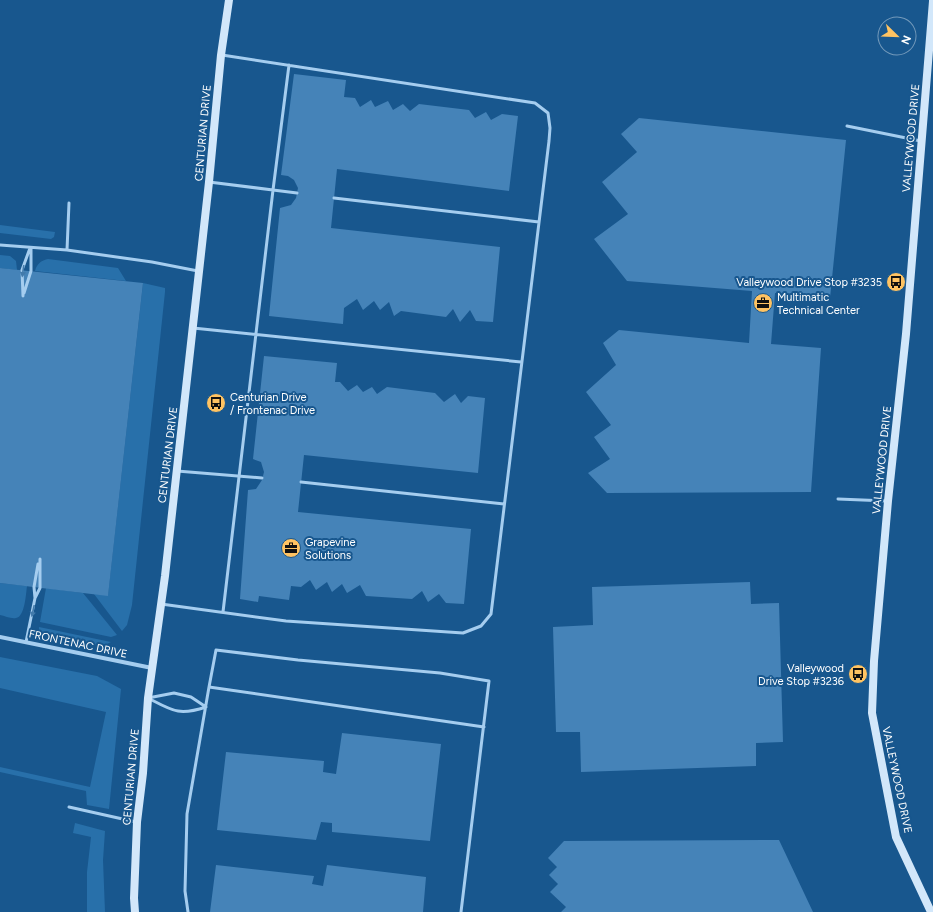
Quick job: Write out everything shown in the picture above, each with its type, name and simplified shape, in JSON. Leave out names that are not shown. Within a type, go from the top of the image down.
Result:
[{"type":"street","name":"CENTURIAN DRIVE","points":[[135,912],[134,898],[137,822],[143,773],[148,698],[177,470],[209,182],[221,55],[229,0]]},
{"type":"street","name":"VALLEYWOOD DRIVE","points":[[931,912],[896,837],[872,714],[874,661],[888,501],[906,334],[933,1]]},
{"type":"street","name":"FRONTENAC DRIVE","points":[[0,637],[153,668]]},
{"type":"lane","points":[[161,604],[286,621],[463,633],[481,626],[491,614],[550,128],[548,113],[535,104],[221,55]]},
{"type":"lane","points":[[223,612],[289,65]]},
{"type":"lane","points":[[847,126],[921,141]]},
{"type":"lane","points":[[209,182],[297,193]]},
{"type":"lane","points":[[334,198],[539,222]]},
{"type":"lane","points":[[67,250],[69,203]]},
{"type":"lane","points":[[0,244],[30,248],[67,250],[152,262],[199,271]]},
{"type":"lane","points":[[30,248],[31,271],[23,296],[22,270],[30,248]]},
{"type":"lane","points":[[193,328],[256,336],[521,362]]},
{"type":"lane","points":[[177,470],[262,478]]},
{"type":"lane","points":[[301,482],[504,504]]},
{"type":"lane","points":[[838,499],[888,501]]},
{"type":"lane","points":[[26,642],[35,598],[40,588],[40,559],[34,587],[35,598]]},
{"type":"lane","points":[[188,912],[185,891],[187,814],[216,650],[298,660],[440,673],[489,681],[461,912]]},
{"type":"lane","points":[[209,687],[484,727]]},
{"type":"lane","points":[[148,698],[174,693],[191,697],[206,707]]},
{"type":"lane","points":[[148,698],[172,711],[191,712],[206,707]]},
{"type":"lane","points":[[70,807],[137,822]]},
{"type":"shaded area","points":[[0,225],[55,232],[54,237],[51,239],[0,233]]},
{"type":"shaded area","points":[[0,255],[10,256],[16,261],[17,270],[0,268]]},
{"type":"shaded area","points":[[48,259],[118,268],[126,281],[35,271],[39,263]]},
{"type":"shaded area","points":[[143,283],[165,288],[165,292],[132,605],[127,625],[122,631],[94,594],[108,595]]},
{"type":"shaded area","points":[[0,583],[27,586],[23,609],[19,617],[12,618],[0,615]]},
{"type":"shaded area","points":[[46,588],[83,593],[117,635],[111,637],[40,622]]},
{"type":"shaded area","points":[[39,627],[111,642],[105,645],[97,645],[39,632]]},
{"type":"shaded area","points":[[0,657],[97,676],[121,689],[109,809],[87,805],[86,791],[0,772],[0,767],[90,787],[106,712],[0,688]]},
{"type":"shaded area","points":[[75,823],[105,831],[103,860],[105,912],[87,912],[87,872],[91,837],[73,833]]},
{"type":"building","points":[[294,74],[346,80],[344,97],[355,98],[360,107],[371,100],[375,107],[388,101],[393,110],[403,104],[410,111],[419,104],[469,110],[475,118],[486,112],[491,120],[502,114],[518,116],[509,191],[337,169],[331,228],[500,247],[493,322],[476,321],[470,310],[460,322],[453,309],[446,317],[401,311],[394,316],[389,302],[380,310],[374,301],[363,310],[357,299],[344,308],[343,324],[269,316],[280,208],[291,205],[296,198],[298,188],[294,180],[288,176],[281,175]]},
{"type":"building","name":"Multimatic Technical Center","points":[[639,118],[846,140],[830,298],[775,293],[771,344],[821,348],[811,492],[607,493],[588,473],[610,459],[594,437],[611,425],[586,392],[616,365],[603,343],[619,330],[749,343],[752,291],[627,281],[594,239],[628,214],[602,182],[637,152],[621,134]]},
{"type":"building","points":[[0,268],[143,283],[108,596],[0,583]]},
{"type":"building","points":[[264,356],[337,363],[335,382],[340,382],[348,391],[357,385],[363,392],[372,387],[377,394],[387,387],[435,393],[444,402],[455,394],[461,403],[468,396],[485,398],[478,473],[304,455],[298,512],[471,529],[464,604],[446,603],[439,594],[428,602],[422,591],[412,599],[366,596],[360,585],[347,593],[342,584],[332,592],[327,582],[316,590],[310,580],[301,587],[291,586],[289,600],[259,596],[258,602],[240,599],[248,490],[256,489],[262,480],[264,472],[261,462],[253,459]]},
{"type":"building","points":[[750,582],[751,604],[779,603],[783,742],[756,743],[756,766],[581,772],[580,732],[556,732],[553,627],[593,625],[592,587]]},
{"type":"building","points":[[342,733],[441,744],[430,841],[332,832],[332,823],[321,822],[316,840],[217,830],[226,752],[324,761],[323,772],[336,774]]},
{"type":"building","points":[[779,840],[813,912],[561,912],[566,907],[550,892],[558,884],[549,875],[557,867],[548,858],[564,841]]},
{"type":"building","points":[[216,865],[314,876],[312,884],[323,886],[327,865],[426,877],[423,912],[210,912]]},
{"type":"place","name":"Valleywood Drive Stop #3235","points":[[896,282]]},
{"type":"place","name":"Multimatic Technical Center","points":[[763,303]]},
{"type":"place","name":"Centurian Drive / Frontenac Drive","points":[[216,403]]},
{"type":"place","name":"Grapevine Solutions","points":[[291,548]]},
{"type":"place","name":"Valleywood Drive Stop #3236","points":[[858,674]]}]
